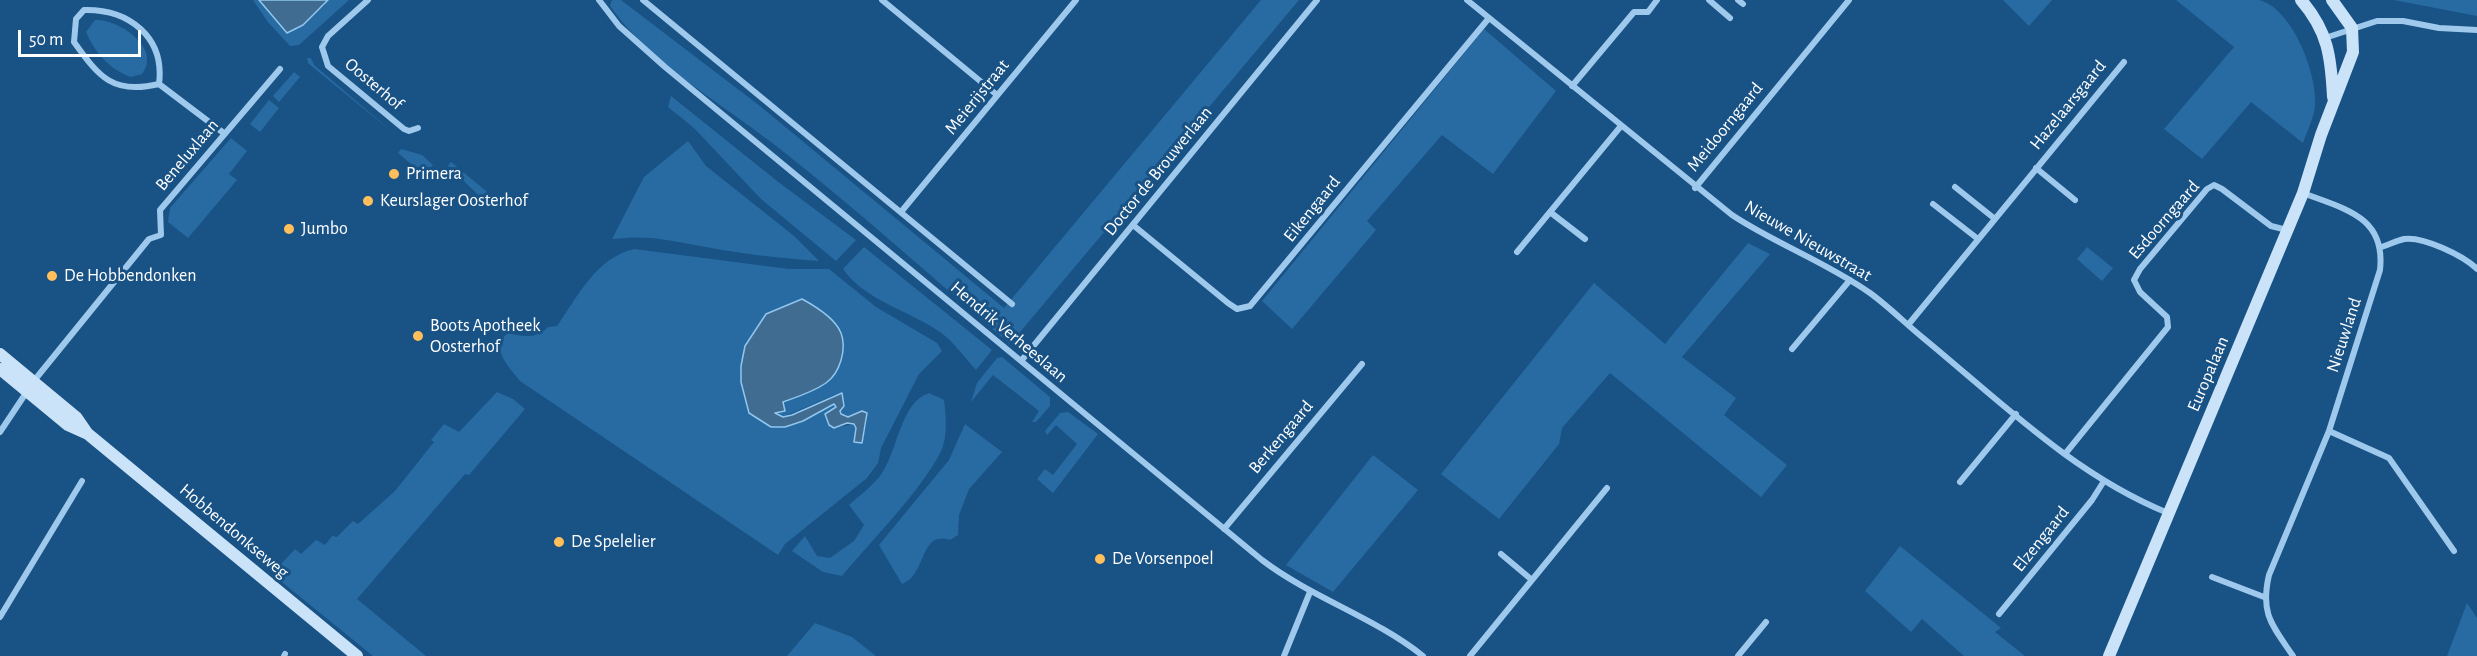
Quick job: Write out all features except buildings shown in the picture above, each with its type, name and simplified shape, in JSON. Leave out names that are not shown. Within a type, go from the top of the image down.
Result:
[{"type":"street","name":"Oosterhof","points":[[368,0],[328,36],[322,47],[328,66],[404,129],[409,131],[418,128]]},
{"type":"street","name":"Hendrik Verheeslaan","points":[[599,0],[619,27],[665,67],[1284,577],[1383,630],[1423,656]]},
{"type":"street","name":"Hendrik Verheeslaan","points":[[643,0],[1012,304]]},
{"type":"street","points":[[882,0],[997,95]]},
{"type":"street","name":"Meierijstraat","points":[[901,212],[1076,0]]},
{"type":"street","name":"Doctor de Brouwerlaan","points":[[1021,361],[1317,0]]},
{"type":"street","name":"Nieuwe Nieuwstraat","points":[[1467,0],[1695,188],[1754,230],[1850,280],[1872,294],[2065,454],[2128,496],[2171,514]]},
{"type":"street","points":[[1572,86],[1634,12],[1648,12],[1657,0]]},
{"type":"street","points":[[1709,0],[1730,18]]},
{"type":"street","name":"Meidoorngaard","points":[[1695,188],[1850,0]]},
{"type":"street","name":"Europalaan","points":[[2301,0],[2319,23],[2325,38],[2332,69],[2333,104]]},
{"type":"street","points":[[2332,0],[2352,28]]},
{"type":"street","points":[[159,84],[161,69],[154,46],[137,24],[105,10],[84,10],[76,19],[74,42],[97,74],[122,86],[140,88],[159,84],[225,134]]},
{"type":"street","name":"Eikengaard","points":[[1133,225],[1228,303],[1237,309],[1250,306],[1259,299],[1489,18]]},
{"type":"street","points":[[2325,38],[2377,21],[2403,21],[2439,28],[2477,30]]},
{"type":"street","name":"Europalaan","points":[[2109,656],[2171,514],[2303,193],[2353,52],[2352,28]]},
{"type":"street","name":"Hazelaarsgaard","points":[[1908,325],[2124,62]]},
{"type":"street","name":"Beneluxlaan","points":[[0,432],[30,386],[149,239],[161,234],[160,210],[280,69]]},
{"type":"street","points":[[1517,252],[1621,126]]},
{"type":"street","name":"Hazelaarsgaard","points":[[2036,168],[2075,200]]},
{"type":"street","name":"Esdoorngaard","points":[[2065,454],[2168,327],[2167,317],[2140,292],[2134,280],[2140,269],[2207,189],[2214,185],[2222,189],[2271,226],[2287,230]]},
{"type":"street","points":[[1955,187],[1995,219]]},
{"type":"street","points":[[2303,193],[2355,213],[2373,230],[2381,247],[2405,239],[2435,245],[2471,263],[2477,269]]},
{"type":"street","points":[[1934,204],[1978,239]]},
{"type":"street","points":[[1550,212],[1585,239]]},
{"type":"street","name":"Nieuwland","points":[[2264,597],[2269,575],[2329,431],[2380,270],[2381,247]]},
{"type":"street","points":[[1792,349],[1850,280]]},
{"type":"street","name":"Hobbendonkseweg","points":[[0,354],[30,386]]},
{"type":"street","name":"Berkengaard","points":[[1224,529],[1362,364]]},
{"type":"street","name":"Hobbendonkseweg","points":[[0,369],[76,417],[88,434],[357,656]]},
{"type":"street","points":[[1960,482],[2016,414]]},
{"type":"street","points":[[2329,431],[2389,458],[2454,552]]},
{"type":"street","points":[[0,617],[82,481]]},
{"type":"street","name":"Elzengaard","points":[[1999,615],[2104,482]]},
{"type":"street","points":[[1470,656],[1607,488]]},
{"type":"street","points":[[1501,554],[1532,580]]},
{"type":"street","points":[[2212,578],[2264,597],[2267,614],[2293,656]]},
{"type":"street","points":[[1284,656],[1310,592]]},
{"type":"street","points":[[1738,656],[1766,622]]},
{"type":"shaded area","points":[[253,0],[259,0],[287,33],[324,6],[328,0],[349,0],[299,45],[290,46],[268,22]]},
{"type":"shaded area","points":[[259,0],[328,0],[303,25],[287,33]]},
{"type":"shaded area","points":[[612,0],[621,0],[760,106],[1004,308],[1261,0],[1299,0],[1010,344],[809,173],[759,133],[667,66],[627,27],[610,6]]},
{"type":"shaded area","points":[[2003,0],[2052,0],[2029,26]]},
{"type":"shaded area","points":[[2176,0],[2259,0],[2271,5],[2282,15],[2300,43],[2315,91],[2314,113],[2303,143],[2251,102],[2202,159],[2164,129],[2234,47]]},
{"type":"shaded area","points":[[2394,0],[2477,0],[2477,16]]},
{"type":"shaded area","points":[[95,20],[115,24],[135,37],[142,45],[147,64],[142,74],[131,77],[116,70],[104,60],[86,32]]},
{"type":"shaded area","points":[[1484,29],[1556,91],[1493,174],[1442,135],[1367,221],[1376,230],[1292,329],[1262,301]]},
{"type":"shaded area","points":[[307,58],[311,58],[314,65],[397,136],[308,63]]},
{"type":"shaded area","points":[[294,72],[300,77],[279,102],[273,96]]},
{"type":"shaded area","points":[[671,96],[777,181],[856,240],[836,261],[761,199],[694,128],[668,107]]},
{"type":"shaded area","points":[[269,100],[279,108],[260,132],[250,124]]},
{"type":"shaded area","points":[[231,138],[247,151],[229,174],[237,180],[188,238],[168,222],[170,208]]},
{"type":"shaded area","points":[[688,141],[706,166],[794,236],[819,261],[741,253],[654,238],[612,239],[644,177]]},
{"type":"shaded area","points":[[401,149],[422,155],[433,165],[424,175],[398,153]]},
{"type":"shaded area","points":[[451,162],[498,201],[493,209],[448,166]]},
{"type":"shaded area","points":[[1748,243],[1770,254],[1682,357],[1736,398],[1724,415],[1787,465],[1761,497],[1610,373],[1562,428],[1559,444],[1499,519],[1441,474],[1594,283],[1665,344]]},
{"type":"shaded area","points":[[864,247],[992,350],[976,370],[940,332],[875,297],[852,280],[843,269]]},
{"type":"shaded area","points":[[2087,247],[2113,268],[2102,281],[2077,259]]},
{"type":"shaded area","points":[[634,249],[789,269],[829,269],[876,307],[937,343],[942,351],[919,374],[881,448],[878,463],[867,478],[785,544],[778,555],[520,381],[506,364],[500,345],[508,333],[530,336],[539,334],[548,327],[557,326],[598,269],[621,254]],"holes":[[[815,306],[834,329],[842,359],[825,384],[783,402],[774,413],[783,417],[839,393],[844,406],[839,411],[841,414],[848,417],[862,411],[867,420],[862,443],[854,424],[834,428],[825,414],[836,406],[834,404],[803,421],[771,427],[757,416],[751,416],[749,412],[741,366]]]},
{"type":"shaded area","points":[[802,299],[834,322],[843,339],[843,353],[831,379],[810,392],[783,402],[785,411],[775,413],[783,417],[792,415],[842,393],[844,406],[840,411],[841,414],[848,417],[862,411],[867,413],[862,443],[854,442],[856,428],[854,424],[847,423],[834,428],[829,425],[825,414],[836,407],[834,404],[803,421],[785,427],[771,427],[749,413],[741,382],[745,346],[766,314]]},
{"type":"shaded area","points":[[1002,357],[1050,397],[1050,406],[1036,422],[1032,422],[1039,411],[993,375],[971,402],[977,383],[997,358]]},
{"type":"shaded area","points":[[497,392],[513,399],[525,409],[469,475],[465,474],[357,599],[426,656],[373,656],[272,574],[295,549],[301,554],[316,540],[325,545],[332,536],[337,537],[353,521],[358,524],[395,491],[434,442],[431,440],[444,424],[459,432]]},
{"type":"shaded area","points":[[929,393],[944,400],[945,439],[941,451],[922,482],[895,515],[842,576],[823,572],[792,551],[805,536],[817,556],[830,558],[854,541],[864,525],[849,505],[880,476],[905,417],[919,398]]},
{"type":"shaded area","points":[[1068,412],[1098,434],[1053,493],[1037,479],[1045,469],[1053,475],[1077,444],[1056,425],[1047,435],[1045,431],[1060,413]]},
{"type":"shaded area","points":[[965,424],[1002,452],[969,489],[959,515],[958,535],[950,540],[933,541],[916,572],[902,584],[879,545],[949,460]]},
{"type":"shaded area","points":[[1373,455],[1418,490],[1333,592],[1286,565]]},
{"type":"shaded area","points":[[1900,546],[2001,628],[1995,632],[2025,656],[1964,656],[1922,619],[1911,632],[1865,591]]},
{"type":"shaded area","points":[[2467,603],[2477,618],[2477,656],[2447,656]]},
{"type":"shaded area","points":[[815,623],[852,637],[876,656],[787,656]]},
{"type":"place","name":"Primera","points":[[394,174]]},
{"type":"place","name":"Keurslager Oosterhof","points":[[368,201]]},
{"type":"place","name":"Jumbo","points":[[289,229]]},
{"type":"place","name":"De Hobbendonken","points":[[52,276]]},
{"type":"place","name":"Boots Apotheek Oosterhof","points":[[418,336]]},
{"type":"place","name":"De Spelelier","points":[[559,542]]},
{"type":"place","name":"De Vorsenpoel","points":[[1100,559]]}]
